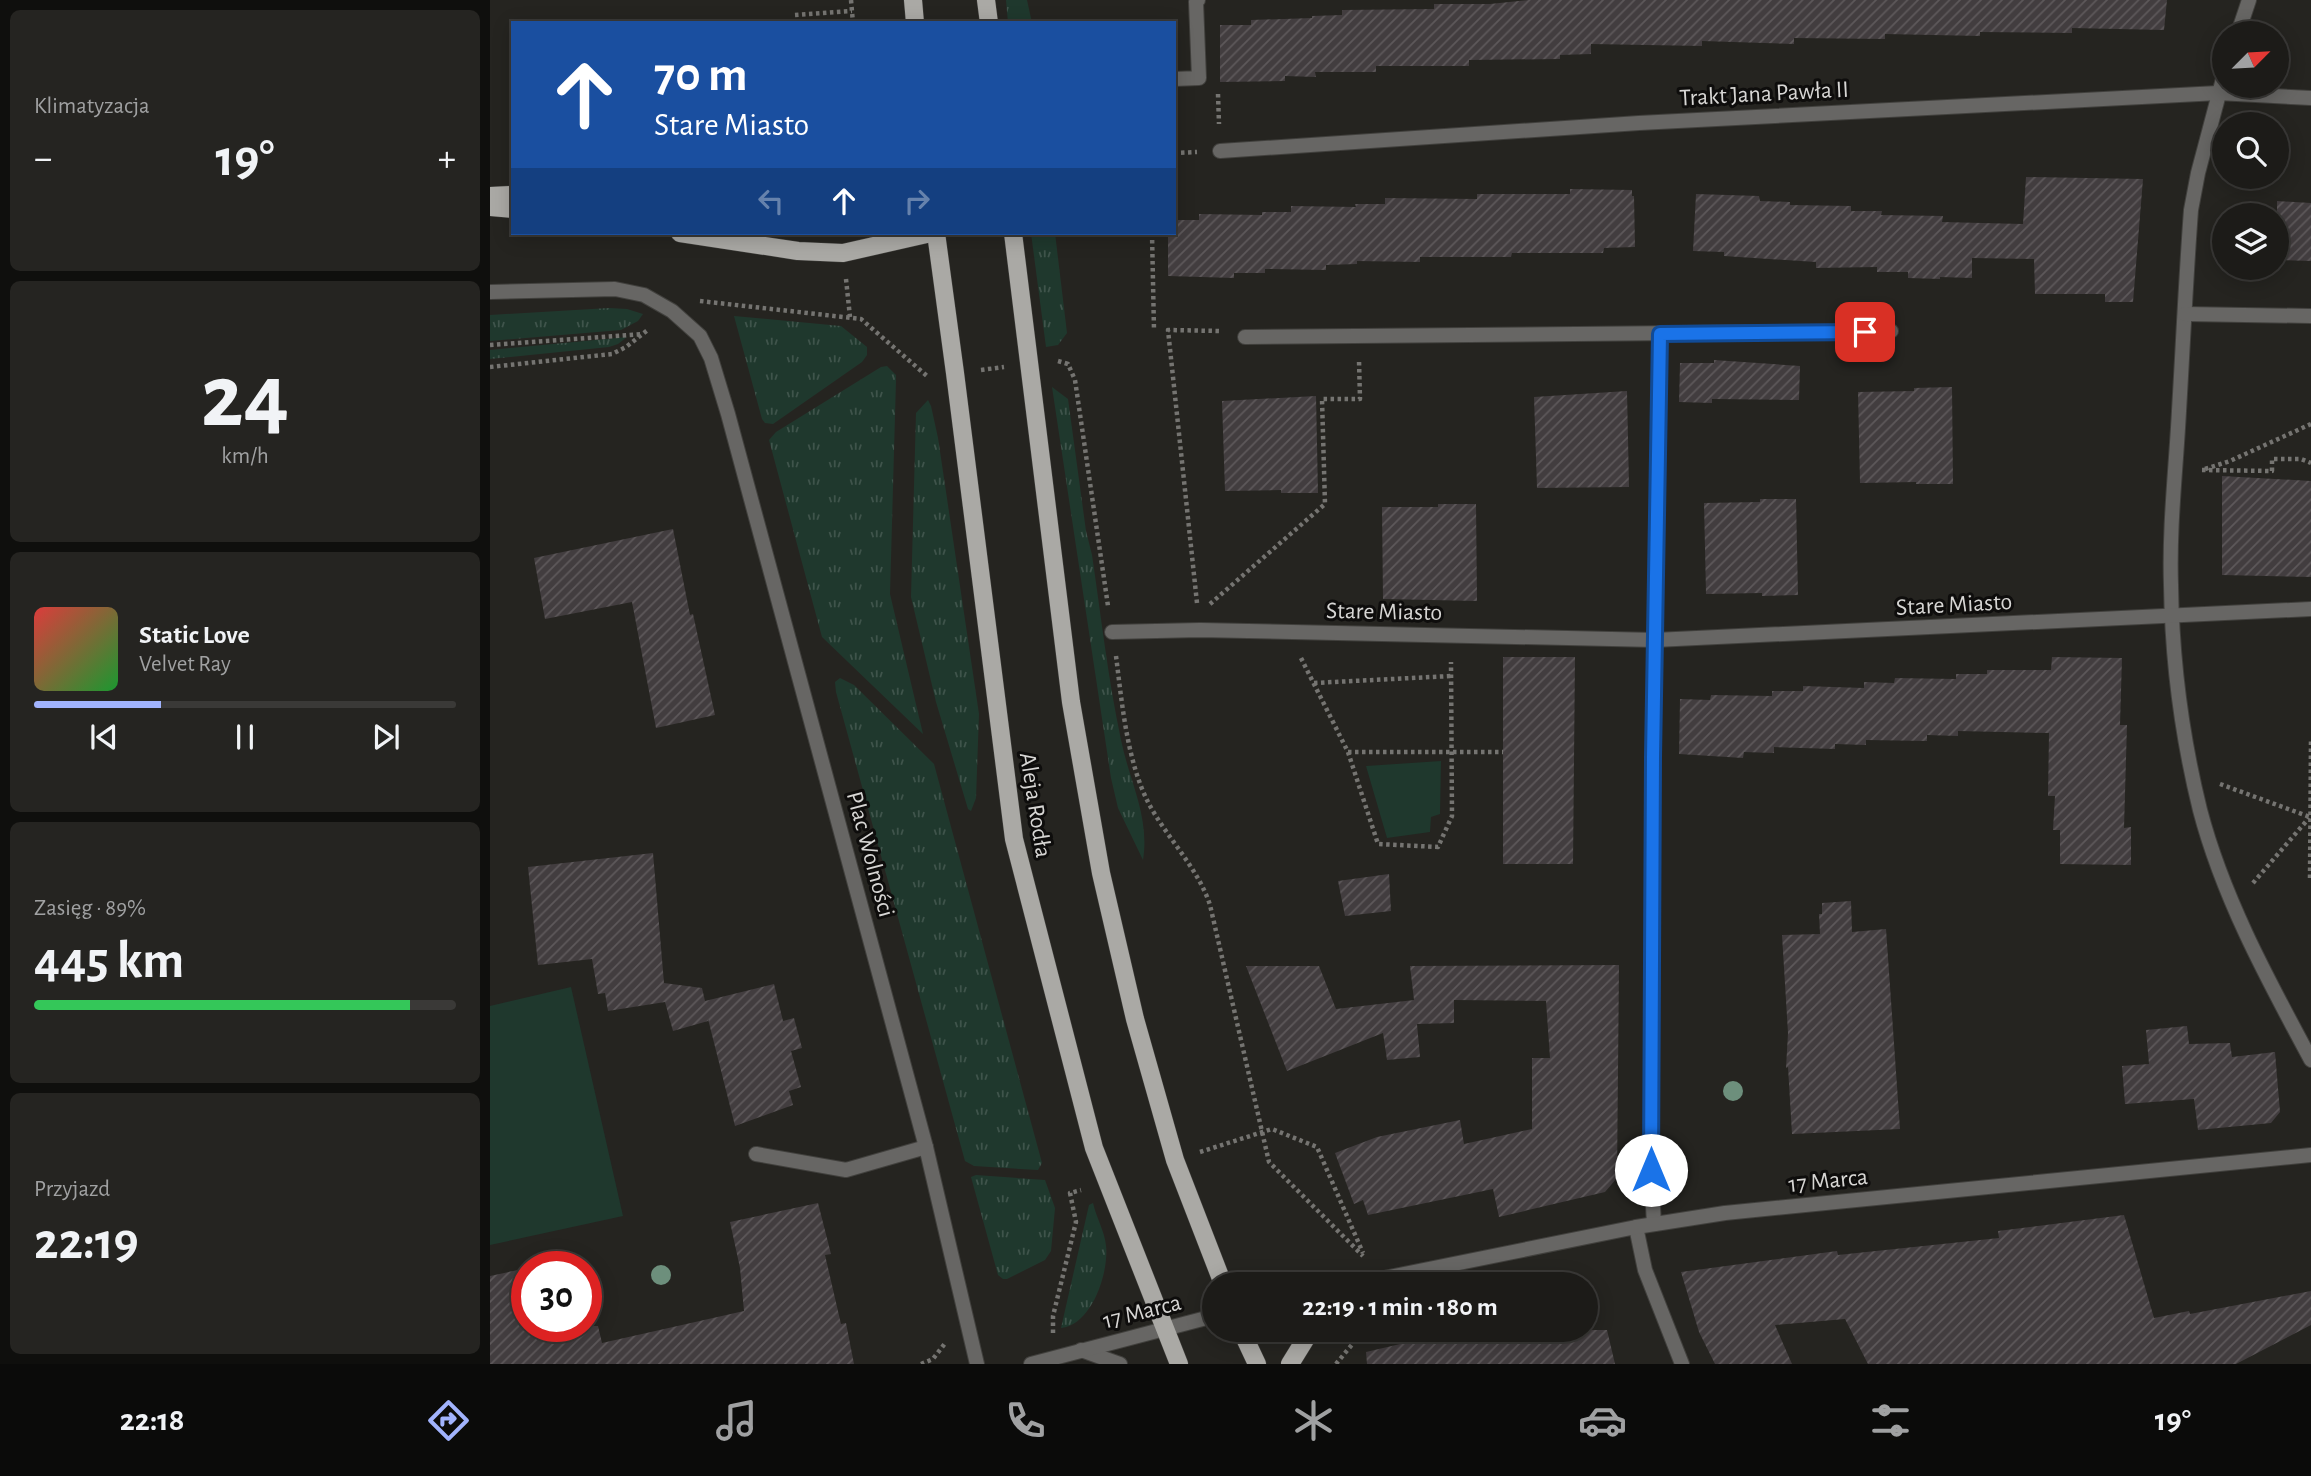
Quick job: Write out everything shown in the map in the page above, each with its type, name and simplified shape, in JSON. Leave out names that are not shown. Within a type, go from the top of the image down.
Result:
[{"type":"main road","points":[[913,0],[915,21]]},
{"type":"main road","points":[[986,0],[989,21]]},
{"type":"main road","points":[[490,196],[511,195]]},
{"type":"main road","points":[[490,207],[511,209]]},
{"type":"main road","points":[[693,235],[798,251],[843,253],[924,235]]},
{"type":"main road","name":"Aleja Rodła","points":[[933,235],[956,373],[1014,839],[1094,1148],[1179,1364]]},
{"type":"main road","points":[[1013,235],[1071,702],[1101,873],[1135,1019],[1175,1160],[1218,1272]]},
{"type":"main road","points":[[1247,1342],[1257,1364]]},
{"type":"main road","points":[[1290,1364],[1304,1342]]},
{"type":"street","points":[[1176,79],[1199,78],[1198,0]]},
{"type":"street","points":[[2242,21],[2249,0]]},
{"type":"street","name":"Trakt Jana Pawła II","points":[[1220,151],[1639,122],[2212,93]]},
{"type":"street","name":"Trakt Jana Pawła II","points":[[2289,97],[2311,98]]},
{"type":"street","points":[[2217,98],[2191,211],[2172,523],[2172,617],[2178,683],[2201,811],[2241,924],[2311,1060]]},
{"type":"street","name":"Plac Wolności","points":[[490,292],[615,289],[644,295],[672,312],[700,336],[711,358],[926,1147],[977,1364]]},
{"type":"street","points":[[2185,314],[2311,316]]},
{"type":"street","points":[[1245,337],[1891,331]]},
{"type":"street","points":[[1654,1224],[1651,1170],[1653,757],[1660,334]]},
{"type":"street","name":"Stare Miasto","points":[[1112,632],[1200,630],[1655,640],[2311,609]]},
{"type":"street","points":[[756,1154],[846,1170],[926,1147]]},
{"type":"street","name":"17 Marca","points":[[1414,1272],[1636,1227],[1739,1212],[2311,1155]]},
{"type":"street","points":[[1636,1227],[1645,1270],[1682,1364]]},
{"type":"street","name":"17 Marca","points":[[1031,1364],[1202,1319]]},
{"type":"street","name":"17 Marca","points":[[1080,1350],[1120,1364]]},
{"type":"path","points":[[851,0],[853,21]]},
{"type":"path","points":[[795,15],[852,10]]},
{"type":"path","points":[[1152,235],[1154,330]]},
{"type":"path","points":[[652,327],[660,335]]},
{"type":"path","points":[[1200,630],[1168,330],[1230,331],[1245,337]]},
{"type":"path","points":[[490,345],[643,334],[612,354],[490,367]]},
{"type":"path","points":[[1198,614],[1325,504],[1322,399],[1360,399],[1359,336]]},
{"type":"path","points":[[2311,424],[2230,461],[2201,470],[2272,471],[2272,459],[2301,459],[2311,463]]},
{"type":"path","points":[[1288,632],[1349,752],[1378,844],[1437,847],[1452,816],[1451,635]]},
{"type":"path","points":[[1314,682],[1451,677]]},
{"type":"path","points":[[2310,878],[2311,739]]},
{"type":"path","points":[[1349,752],[1503,752]]},
{"type":"path","points":[[2193,774],[2311,817]]},
{"type":"path","points":[[1148,802],[1204,889],[1210,905],[1262,1132],[1269,1162],[1364,1256],[1317,1147],[1272,1129],[1262,1132]]},
{"type":"path","points":[[2251,885],[2311,817]]},
{"type":"path","points":[[1057,1357],[1053,1316],[1076,1222],[1070,1193]]},
{"type":"path","points":[[921,1364],[933,1359],[949,1338]]},
{"type":"path","points":[[1336,1364],[1354,1342]]},
{"type":"green space","points":[[1006,0],[1027,0],[1032,21],[1008,21]]},
{"type":"green space","points":[[1031,235],[1055,235],[1067,333],[1058,345],[1046,347]]},
{"type":"green space","points":[[627,309],[643,314],[638,321],[621,330],[490,341],[490,315]]},
{"type":"green space","points":[[734,316],[841,326],[867,347],[867,355],[862,362],[773,424],[765,423]]},
{"type":"green space","points":[[627,337],[609,347],[490,359],[490,350]]},
{"type":"green space","points":[[887,366],[896,375],[890,594],[923,734],[822,637],[769,440],[776,432],[881,367]]},
{"type":"green space","points":[[1052,387],[1068,399],[1112,694],[1144,829],[1143,860],[1118,808],[1111,778]]},
{"type":"green space","points":[[928,400],[938,438],[979,714],[976,798],[971,811],[968,809],[936,702],[911,597],[916,413]]},
{"type":"green space","points":[[840,678],[854,685],[934,764],[1042,1163],[1038,1170],[974,1166],[965,1161],[836,692],[835,682]]},
{"type":"green space","points":[[1441,761],[1440,814],[1431,817],[1430,832],[1387,838],[1366,766]]},
{"type":"green space","points":[[571,987],[623,1216],[490,1245],[490,1006]]},
{"type":"green space","points":[[976,1175],[1045,1180],[1055,1208],[1051,1251],[1045,1260],[1007,1279],[998,1275],[971,1177]]},
{"type":"green space","points":[[1093,1203],[1106,1246],[1105,1269],[1090,1308],[1072,1325],[1061,1328],[1089,1205]]},
{"type":"building","points":[[1529,0],[2167,0],[2164,30],[2072,28],[2072,33],[1980,32],[1980,36],[1885,34],[1885,39],[1794,38],[1794,44],[1702,41],[1702,46],[1591,44],[1591,54],[1560,55],[1560,59],[1469,60],[1469,66],[1376,66],[1376,72],[1315,72],[1316,77],[1285,76],[1285,81],[1220,82],[1220,25],[1251,25],[1251,20],[1342,15],[1342,10],[1434,9],[1434,4],[1490,4]]},
{"type":"building","points":[[2026,177],[2143,179],[2133,302],[2105,302],[2105,294],[2035,294],[2034,259],[1972,258],[1972,278],[1940,279],[1908,278],[1908,272],[1877,272],[1877,267],[1816,268],[1816,262],[1724,256],[1724,252],[1693,251],[1696,194],[1759,196],[1760,201],[1790,202],[1790,205],[1851,206],[1851,211],[1882,211],[1881,215],[1943,216],[1942,222],[2023,224]]},
{"type":"building","points":[[1570,189],[1632,190],[1635,247],[1604,248],[1603,253],[1420,257],[1420,262],[1357,261],[1357,264],[1326,265],[1326,270],[1265,269],[1265,273],[1234,273],[1234,278],[1168,276],[1168,235],[1176,235],[1176,220],[1199,220],[1199,214],[1262,215],[1262,212],[1291,212],[1291,206],[1356,207],[1355,204],[1385,204],[1385,198],[1477,199],[1477,194],[1570,194]]},
{"type":"building","points":[[2277,201],[2311,203],[2311,261],[2289,260],[2289,203]]},
{"type":"building","points":[[1714,360],[1800,366],[1799,400],[1712,399],[1712,403],[1679,402],[1680,363],[1714,363]]},
{"type":"building","points":[[1952,387],[1953,484],[1860,483],[1858,392]]},
{"type":"building","points":[[1627,391],[1629,487],[1537,488],[1534,397]]},
{"type":"building","points":[[1316,396],[1318,493],[1281,493],[1281,490],[1225,491],[1222,401]]},
{"type":"building","points":[[2222,476],[2311,481],[2311,577],[2222,575]]},
{"type":"building","points":[[1760,499],[1796,499],[1798,595],[1706,594],[1704,503],[1760,502]]},
{"type":"building","points":[[1438,504],[1476,504],[1477,601],[1383,599],[1382,507],[1438,507]]},
{"type":"building","points":[[673,529],[690,615],[693,614],[715,715],[656,728],[632,602],[545,619],[534,558]]},
{"type":"building","points":[[1503,657],[1575,657],[1573,864],[1503,864]]},
{"type":"building","points":[[2052,657],[2122,658],[2120,725],[2127,725],[2124,828],[2131,827],[2131,865],[2060,864],[2060,830],[2053,830],[2055,796],[2048,796],[2049,733],[1958,731],[1958,736],[1927,735],[1927,741],[1866,740],[1866,745],[1835,744],[1835,749],[1774,747],[1774,753],[1744,752],[1743,758],[1679,754],[1680,699],[1710,700],[1711,695],[1772,696],[1772,691],[1803,691],[1803,686],[1864,688],[1864,682],[1894,683],[1895,678],[1956,679],[1956,674],[1987,674],[1987,670],[2051,670]]},
{"type":"building","points":[[653,853],[664,983],[702,988],[705,1001],[774,984],[783,1021],[794,1018],[802,1048],[791,1051],[801,1087],[789,1091],[793,1105],[735,1126],[708,1019],[673,1031],[665,1002],[608,1011],[605,993],[598,994],[592,959],[538,965],[528,867]]},
{"type":"building","points":[[1389,874],[1391,911],[1345,916],[1338,881]]},
{"type":"building","points":[[1851,901],[1852,932],[1886,929],[1900,1129],[1792,1134],[1788,1067],[1786,1068],[1788,1033],[1782,935],[1820,934],[1819,914],[1822,914],[1822,903]]},
{"type":"building","points":[[1619,965],[1617,1178],[1605,1192],[1499,1217],[1493,1189],[1368,1215],[1363,1200],[1354,1204],[1335,1153],[1377,1137],[1460,1120],[1464,1144],[1532,1129],[1532,1058],[1550,1058],[1546,1001],[1454,1000],[1454,1023],[1417,1024],[1420,1057],[1387,1060],[1383,1033],[1287,1071],[1246,966],[1319,966],[1336,1009],[1414,1000],[1410,966]]},
{"type":"building","points":[[2187,1026],[2189,1044],[2230,1043],[2232,1057],[2275,1052],[2280,1112],[2271,1123],[2198,1130],[2194,1099],[2125,1104],[2122,1066],[2149,1064],[2146,1030]]},
{"type":"building","points":[[818,1203],[831,1254],[825,1255],[841,1324],[846,1323],[854,1364],[490,1364],[490,1276],[511,1271],[511,1342],[602,1343],[744,1311],[740,1268],[730,1222]]},
{"type":"building","points":[[2124,1215],[2154,1318],[2189,1311],[2190,1314],[2311,1291],[2311,1325],[2236,1364],[1868,1364],[1845,1319],[1775,1325],[1792,1364],[1715,1364],[1699,1332],[1681,1272],[1837,1251],[1838,1255],[1999,1238],[1998,1231]]},
{"type":"building","points":[[1598,1330],[1607,1330],[1615,1364],[1367,1364],[1366,1352],[1409,1342],[1598,1342]]},
{"type":"route","points":[[1651,1170],[1653,757],[1660,334],[1865,332]]}]
